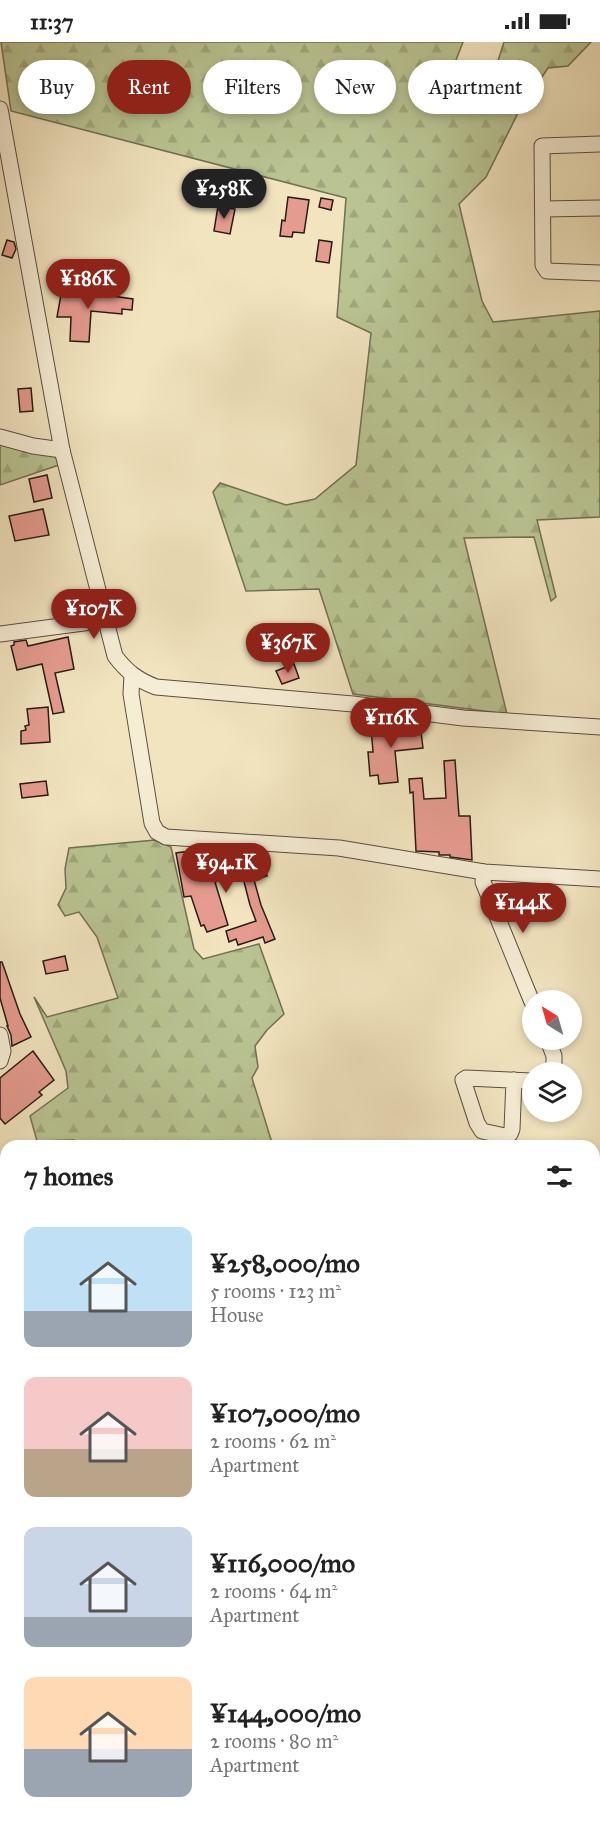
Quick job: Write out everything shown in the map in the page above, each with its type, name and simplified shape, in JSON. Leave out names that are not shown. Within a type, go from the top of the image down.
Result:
[{"type":"street","points":[[0,109],[62,450],[116,656],[132,675],[156,687],[353,704],[463,718],[600,727]]},
{"type":"street","points":[[600,144],[542,146],[543,265],[547,271],[600,273]]},
{"type":"street","points":[[543,209],[600,208]]},
{"type":"street","points":[[0,437],[62,450]]},
{"type":"street","points":[[0,634],[106,620]]},
{"type":"street","points":[[132,675],[131,694],[152,823],[157,831],[166,837],[339,848],[484,872],[600,879]]},
{"type":"street","points":[[484,872],[483,882],[527,990]]},
{"type":"street","points":[[0,1037],[3,1051],[0,1060]]},
{"type":"street","points":[[514,1080],[510,1134],[497,1135],[482,1131],[477,1123],[463,1080],[466,1078],[514,1080],[522,1080]]},
{"type":"green space","points":[[1,42],[463,42],[456,60],[408,60],[408,114],[518,114],[486,177],[459,204],[482,301],[493,322],[600,311],[600,517],[537,520],[556,597],[551,601],[534,537],[464,538],[507,714],[353,694],[319,589],[246,591],[213,492],[220,483],[286,505],[315,499],[356,465],[371,333],[337,317],[346,198],[23,114],[95,114],[95,60],[18,60],[18,113],[11,111]]},
{"type":"green space","points":[[504,42],[591,42],[568,66],[548,68],[544,74],[544,60],[498,60]]},
{"type":"green space","points":[[0,443],[55,455],[59,465],[0,485]]},
{"type":"green space","points":[[155,840],[171,847],[194,949],[203,959],[259,944],[284,1014],[267,1030],[255,1046],[258,1067],[252,1078],[271,1140],[37,1140],[30,1116],[68,1088],[66,1071],[34,997],[47,1017],[118,998],[97,937],[79,912],[65,916],[58,905],[66,888],[65,869],[69,848]]},
{"type":"building","points":[[288,197],[309,200],[304,233],[293,232],[292,237],[280,236],[282,220],[285,221]]},
{"type":"building","points":[[321,198],[333,200],[331,210],[319,207]]},
{"type":"building","points":[[218,206],[235,209],[230,234],[214,231]]},
{"type":"building","points":[[7,240],[14,242],[16,249],[12,258],[2,255]]},
{"type":"building","points":[[319,240],[332,242],[329,263],[316,261]]},
{"type":"building","points":[[62,289],[133,299],[132,310],[122,309],[122,314],[91,311],[89,342],[70,341],[71,317],[57,317]]},
{"type":"building","points":[[31,388],[33,411],[20,412],[18,389]]},
{"type":"building","points":[[47,475],[52,498],[34,502],[29,479]]},
{"type":"building","points":[[43,509],[49,535],[15,541],[9,516]]},
{"type":"building","points":[[68,637],[74,669],[55,673],[64,712],[53,714],[42,664],[17,670],[11,646],[14,642],[26,640],[28,646]]},
{"type":"building","points":[[294,664],[299,678],[282,684],[276,671]]},
{"type":"building","points":[[48,707],[50,742],[21,744],[21,731],[26,730],[25,726],[29,725],[27,709]]},
{"type":"building","points":[[420,724],[423,748],[395,751],[398,782],[379,784],[378,775],[370,776],[368,752],[373,752],[371,727],[384,726],[385,728]]},
{"type":"building","points":[[455,760],[459,816],[470,816],[472,860],[439,855],[439,852],[416,851],[413,792],[410,793],[409,779],[422,778],[424,799],[446,798],[444,761]]},
{"type":"building","points":[[46,781],[48,795],[22,798],[20,784]]},
{"type":"building","points":[[190,851],[193,870],[242,854],[262,853],[267,876],[254,880],[275,939],[265,943],[263,937],[238,945],[236,939],[229,942],[226,931],[256,921],[242,874],[215,882],[228,925],[207,932],[204,925],[201,926],[191,896],[184,897],[176,853]]},
{"type":"building","points":[[65,956],[68,970],[46,974],[43,961]]},
{"type":"building","points":[[0,962],[2,962],[20,1014],[31,1037],[12,1046],[0,998]]},
{"type":"building","points":[[33,1051],[54,1080],[39,1092],[42,1095],[5,1124],[0,1118],[0,1078]]}]
